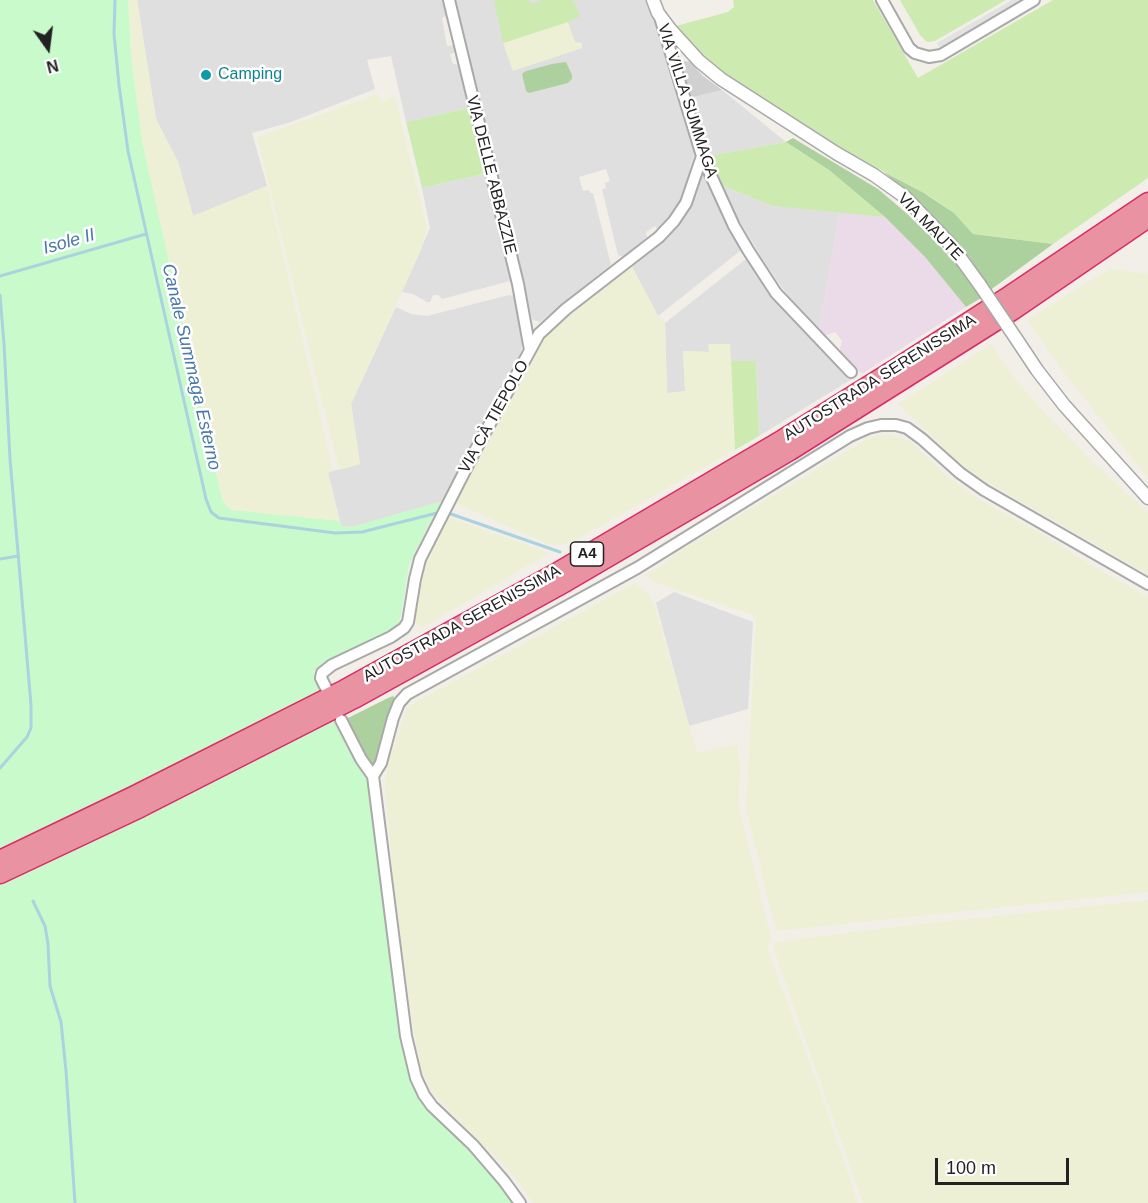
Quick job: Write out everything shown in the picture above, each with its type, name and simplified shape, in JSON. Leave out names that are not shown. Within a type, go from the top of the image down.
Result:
[{"type":"highway","name":"AUTOSTRADA SERENISSIMA","points":[[0,860],[133,796],[345,688],[554,574],[783,439],[886,375],[1148,202]]},
{"type":"highway","name":"AUTOSTRADA SERENISSIMA","points":[[0,874],[140,808],[354,699],[566,582],[790,451],[1012,311],[1148,218]]},
{"type":"street","name":"VIA DELLE ABBAZZIE","points":[[449,0],[518,284],[530,351]]},
{"type":"street","name":"VIA VILLA SUMMAGA","points":[[653,0],[702,156],[734,226],[776,293],[851,372]]},
{"type":"street","points":[[882,0],[909,48],[915,53],[929,57],[941,55],[1034,0]]},
{"type":"street","name":"VIA MAUTE","points":[[658,13],[699,61],[728,84],[874,175],[905,198],[951,245],[1037,370],[1064,405],[1148,498]]},
{"type":"street","points":[[672,58],[689,50]]},
{"type":"street","name":"VIA CÀ TIEPOLO","points":[[326,688],[321,678],[322,673],[332,665],[391,637],[404,628],[408,622],[420,559],[539,333],[659,237],[674,221],[686,203],[702,156]]},
{"type":"street","points":[[373,776],[381,762],[399,703],[407,694],[637,568],[850,436],[875,426],[896,425],[907,428],[960,473],[984,490],[1148,584]]},
{"type":"street","points":[[341,720],[361,759],[373,776],[406,1036],[416,1078],[432,1106],[473,1144],[520,1203]]},
{"type":"shaded area","points":[[137,0],[446,0],[449,14],[442,18],[447,46],[455,45],[456,52],[450,54],[453,64],[461,65],[469,108],[406,122],[391,56],[367,60],[375,89],[291,122],[252,133],[267,186],[193,216],[178,162],[156,119]]},
{"type":"shaded area","points":[[456,0],[645,0],[662,40],[695,151],[690,168],[692,175],[687,196],[675,215],[658,230],[655,226],[646,232],[647,237],[623,257],[618,255],[602,189],[606,188],[605,183],[610,181],[606,169],[579,177],[583,191],[589,190],[593,193],[611,265],[540,322],[533,320],[531,315]]},
{"type":"shaded area","points":[[1012,0],[1026,0],[941,50],[937,43]]},
{"type":"shaded area","points":[[683,61],[690,62],[703,76],[722,90],[689,98],[680,66]]},
{"type":"shaded area","points":[[722,90],[786,142],[709,156],[689,98]]},
{"type":"shaded area","points":[[704,171],[725,221],[741,248],[658,316],[632,267],[667,238],[683,215]]},
{"type":"shaded area","points":[[484,174],[502,239],[503,251],[505,251],[511,276],[510,281],[442,299],[438,295],[433,295],[430,302],[413,294],[402,292],[430,228],[422,188]]},
{"type":"shaded area","points":[[721,185],[772,206],[840,211],[819,330],[786,293],[763,260]]},
{"type":"shaded area","points":[[840,211],[885,217],[925,257],[966,307],[862,374],[839,352],[842,341],[835,332],[824,336],[819,330]]},
{"type":"shaded area","points":[[746,259],[769,291],[852,379],[759,436],[756,361],[731,361],[729,344],[708,344],[710,352],[683,351],[685,391],[667,394],[665,323]]},
{"type":"shaded area","points":[[509,295],[515,296],[523,335],[521,355],[443,501],[352,527],[341,526],[328,472],[360,464],[351,404],[396,307],[411,314],[427,316]]},
{"type":"shaded area","points":[[674,592],[753,622],[748,709],[689,726],[656,603]]},
{"type":"green space","points":[[0,0],[128,0],[131,57],[142,141],[222,499],[225,504],[231,510],[340,521],[341,526],[352,527],[443,501],[409,565],[401,616],[396,629],[313,671],[348,750],[365,775],[369,786],[410,1072],[416,1092],[423,1106],[479,1159],[513,1203],[0,1203]]},
{"type":"green space","points":[[128,0],[137,0],[156,119],[178,162],[193,216],[267,186],[333,471],[328,473],[340,521],[231,510],[222,499],[142,141],[131,57]]},
{"type":"green space","points":[[494,0],[529,0],[531,4],[543,0],[573,0],[580,16],[503,43]]},
{"type":"green space","points":[[733,0],[873,0],[918,78],[1053,0],[1148,0],[1148,178],[1053,244],[973,234],[954,213],[928,195],[847,152],[738,85],[703,57],[676,26],[728,12],[734,7]]},
{"type":"green space","points":[[900,0],[1006,0],[935,41],[927,42],[920,35]]},
{"type":"green space","points":[[568,22],[575,42],[582,43],[582,48],[513,71],[503,43]]},
{"type":"green space","points":[[566,62],[572,75],[568,83],[529,93],[526,91],[522,74],[526,71]]},
{"type":"green space","points":[[378,94],[381,102],[395,96],[427,228],[421,250],[351,404],[360,464],[339,470],[257,137]]},
{"type":"green space","points":[[469,108],[484,174],[422,188],[406,122]]},
{"type":"green space","points":[[793,138],[878,189],[936,242],[960,268],[981,298],[966,307],[925,257],[885,217],[829,170],[786,142]]},
{"type":"green space","points":[[786,142],[829,170],[885,217],[772,206],[721,185],[709,156]]},
{"type":"green space","points":[[884,172],[924,193],[954,213],[973,234],[1053,244],[989,291],[970,258],[929,212]]},
{"type":"green space","points":[[632,267],[658,316],[665,323],[667,393],[685,391],[683,351],[709,352],[708,344],[730,344],[735,450],[574,541],[564,544],[550,545],[453,502],[547,331],[624,269]]},
{"type":"green space","points":[[1111,268],[1148,274],[1148,478],[1067,377],[1027,320]]},
{"type":"green space","points":[[991,344],[1038,406],[1148,513],[1148,575],[975,475],[898,404]]},
{"type":"green space","points":[[731,361],[756,361],[759,436],[735,450]]},
{"type":"green space","points":[[894,435],[911,442],[947,476],[975,497],[1148,597],[1148,892],[776,931],[746,809],[756,617],[663,585],[649,579],[646,574],[658,568],[675,554],[852,448],[871,437]]},
{"type":"green space","points":[[445,516],[549,553],[425,626],[419,626],[415,621],[415,615],[425,567]]},
{"type":"green space","points":[[635,583],[649,595],[655,607],[697,752],[737,744],[740,766],[739,807],[771,938],[768,946],[769,953],[818,1085],[858,1203],[533,1203],[514,1176],[432,1093],[422,1074],[414,1033],[394,886],[385,786],[388,764],[407,707]]},
{"type":"green space","points":[[393,696],[395,700],[378,759],[374,764],[368,764],[346,724],[346,719]]},
{"type":"green space","points":[[1148,900],[1148,1203],[863,1203],[774,950],[775,942]]},
{"type":"waterway","name":"Canale Summaga Esterno","points":[[115,0],[114,34],[128,151],[206,499],[211,512],[219,518],[335,533],[362,532],[437,513]]},
{"type":"waterway","name":"Isole II","points":[[0,276],[146,234]]},
{"type":"waterway","points":[[0,295],[10,459],[31,705],[31,728],[27,737],[0,768]]},
{"type":"waterway","name":"Canale Summaga Esterno","points":[[448,513],[560,552]]},
{"type":"waterway","points":[[0,559],[18,556]]},
{"type":"waterway","points":[[33,901],[45,926],[50,986],[61,1022],[75,1203]]},
{"type":"place","name":"Camping","points":[[206,75]]}]
